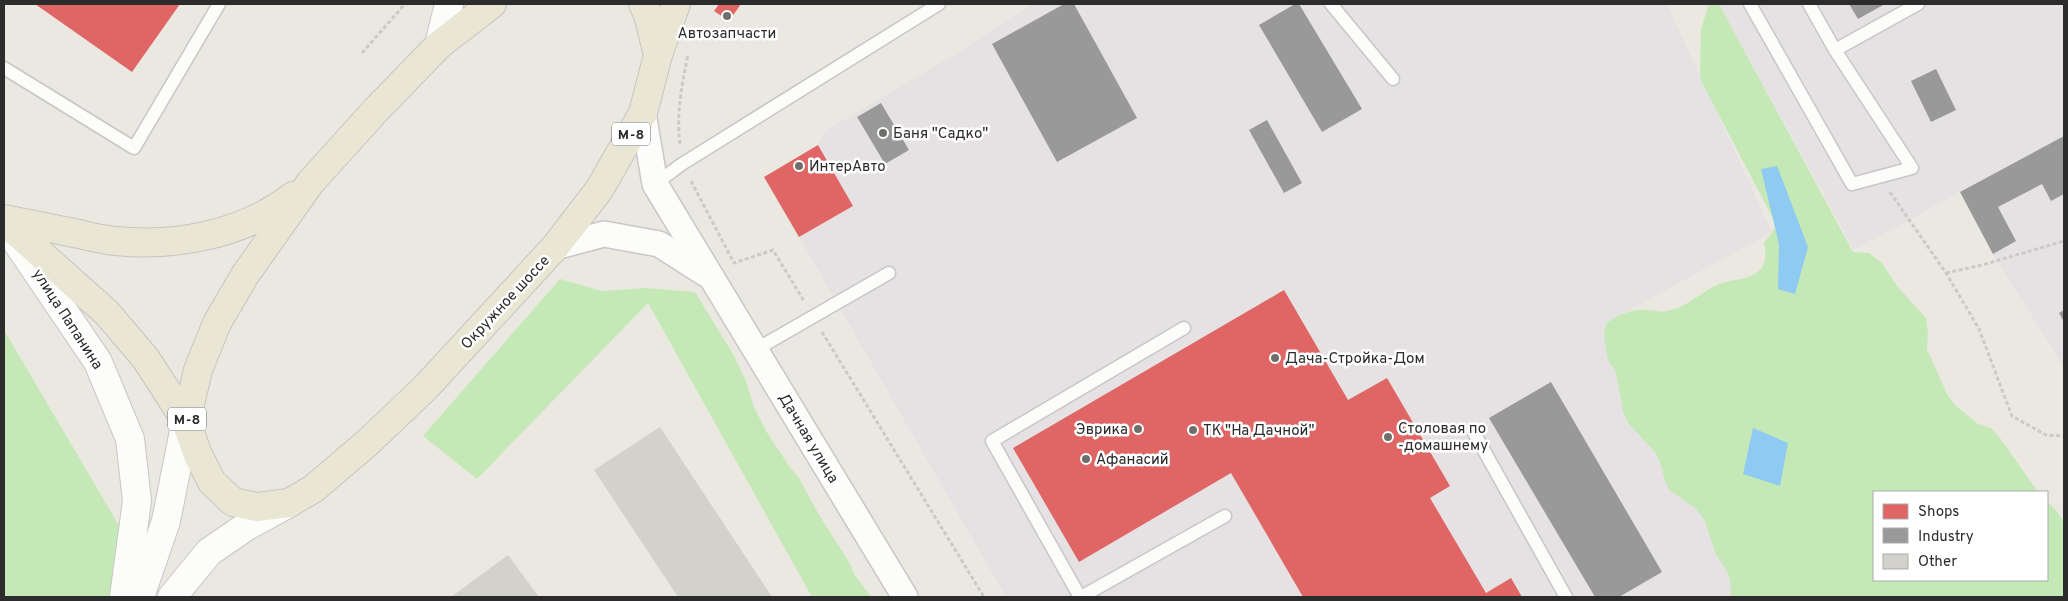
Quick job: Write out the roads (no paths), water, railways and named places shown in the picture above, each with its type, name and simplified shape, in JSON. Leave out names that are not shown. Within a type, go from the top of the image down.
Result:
[{"type":"main road","points":[[439,45],[449,4]]},
{"type":"main road","name":"М-8","points":[[186,422],[198,370],[216,323],[245,275],[310,183],[376,110],[439,45],[492,4]]},
{"type":"main road","name":"Окружное шоссе","points":[[643,4],[648,15],[658,54]]},
{"type":"main road","name":"Окружное шоссе","points":[[172,597],[209,552],[247,526],[313,488],[366,444],[426,387],[555,247],[599,190],[643,113],[658,54],[676,4]]},
{"type":"main road","name":"М-8","points":[[4,221],[114,241],[150,244],[191,238],[241,227],[275,210],[310,183]]},
{"type":"main road","name":"улица Папанина","points":[[4,221],[107,313],[146,359],[186,422]]},
{"type":"main road","name":"улица Папанина","points":[[4,221],[98,362],[130,439],[137,501],[124,597]]},
{"type":"main road","points":[[140,597],[166,521],[186,422]]},
{"type":"main road","name":"Окружное шоссе","points":[[186,422],[198,455],[212,482],[233,502],[257,507],[289,503]]},
{"type":"street","name":"Дачная улица","points":[[643,113],[655,184],[905,597]]},
{"type":"street","name":"Дачная улица","points":[[555,247],[604,234],[659,244],[712,278]]},
{"type":"lane","points":[[4,68],[134,148],[219,4]]},
{"type":"lane","points":[[655,184],[682,164],[938,4]]},
{"type":"lane","points":[[1331,4],[1393,80]]},
{"type":"lane","points":[[1750,4],[1852,184],[1912,168],[1836,50],[1809,4]]},
{"type":"lane","points":[[1836,50],[1918,4]]},
{"type":"lane","points":[[755,350],[888,273]]},
{"type":"lane","points":[[1184,328],[992,441],[1081,597],[1225,516]]},
{"type":"lane","points":[[1473,431],[1566,597]]},
{"type":"water","points":[[1777,166],[1808,247],[1795,294],[1778,289],[1779,244],[1761,169]]},
{"type":"water","points":[[1753,428],[1788,443],[1780,486],[1743,474]]},
{"type":"place","name":"Автозапчасти","points":[[727,16]]},
{"type":"place","name":"Баня \"Садко\"","points":[[883,133]]},
{"type":"place","name":"ИнтерАвто","points":[[799,166]]},
{"type":"place","name":"Дача-Стройка-Дом","points":[[1275,358]]},
{"type":"place","name":"Эврика","points":[[1138,429]]},
{"type":"place","name":"ТК \"На Дачной\"","points":[[1193,430]]},
{"type":"place","name":"Столовая по -домашнему","points":[[1388,437]]},
{"type":"place","name":"Афанасий","points":[[1086,459]]}]
